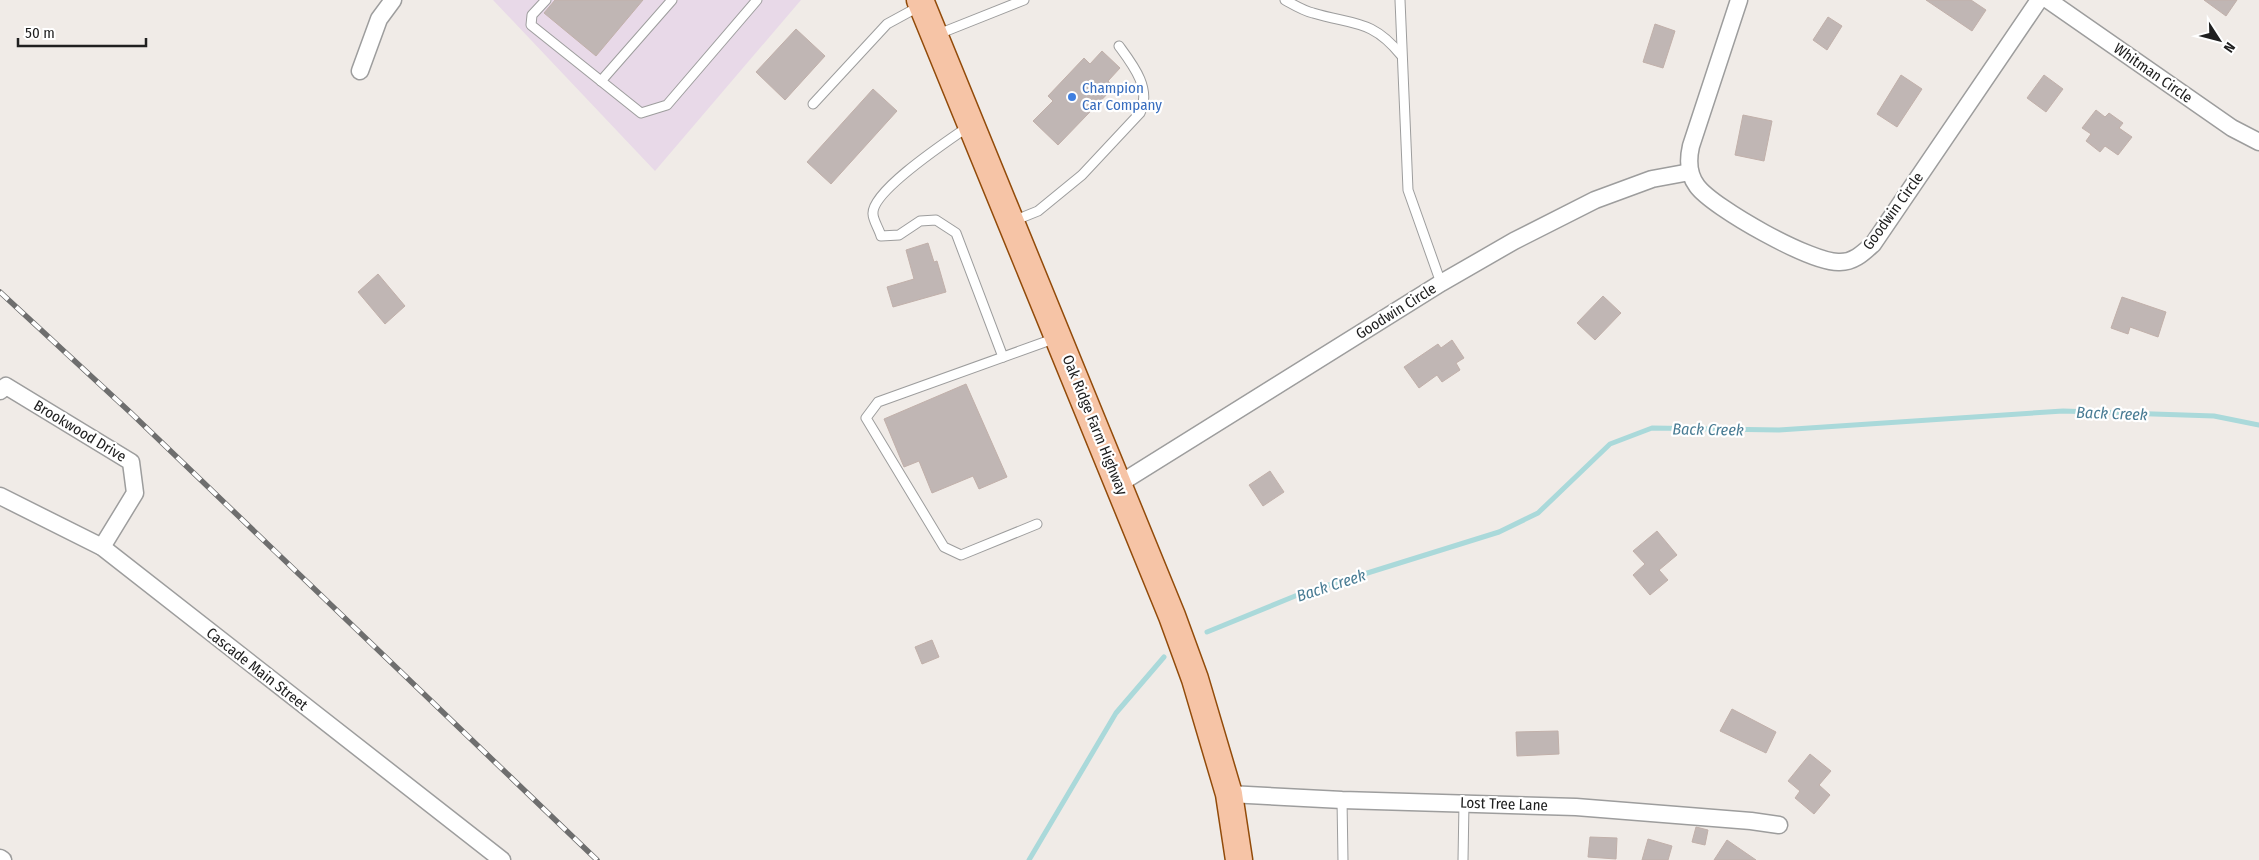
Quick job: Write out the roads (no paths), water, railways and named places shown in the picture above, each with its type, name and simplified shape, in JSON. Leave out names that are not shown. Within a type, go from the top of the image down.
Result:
[{"type":"main road","name":"Oak Ridge Farm Highway","points":[[921,2],[1151,559],[1195,678],[1229,794],[1239,860]]},
{"type":"street","points":[[360,71],[379,19],[393,0]]},
{"type":"street","points":[[1690,172],[1688,159],[1691,146],[1740,0]]},
{"type":"street","name":"Goodwin Circle","points":[[1119,484],[1441,283],[1514,241],[1595,200],[1652,179],[1690,172],[1696,186],[1707,196],[1764,234],[1821,259],[1840,262],[1858,257],[1872,244],[2039,0]]},
{"type":"street","name":"Whitman Circle","points":[[2048,0],[2232,128],[2259,142]]},
{"type":"street","name":"Brookwood Drive","points":[[0,391],[6,386],[131,462],[135,492],[102,548]]},
{"type":"street","name":"Cascade Main Street","points":[[0,496],[102,548],[502,860]]},
{"type":"street","name":"Lost Tree Lane","points":[[1229,794],[1342,800],[1576,806],[1779,825]]},
{"type":"lane","points":[[546,0],[532,15],[531,25],[641,113],[667,105],[756,0]]},
{"type":"lane","points":[[601,81],[672,0]]},
{"type":"lane","points":[[934,35],[1024,0]]},
{"type":"lane","points":[[1286,0],[1312,13],[1365,25],[1389,40],[1402,55]]},
{"type":"lane","points":[[1400,0],[1408,190],[1441,283]]},
{"type":"lane","points":[[813,104],[887,24],[921,2]]},
{"type":"lane","points":[[1011,222],[1038,211],[1082,176],[1140,113],[1144,106],[1142,86],[1134,66],[1119,46]]},
{"type":"lane","points":[[971,124],[908,170],[877,199],[873,214],[881,236],[900,235],[920,221],[936,220],[956,233],[1003,357]]},
{"type":"lane","points":[[1038,524],[961,555],[944,547],[866,418],[878,402],[1058,337]]},
{"type":"lane","points":[[1342,800],[1343,860]]},
{"type":"lane","points":[[1463,860],[1464,802]]},
{"type":"waterway","name":"Back Creek","points":[[1207,632],[1300,594],[1499,532],[1538,513],[1610,444],[1652,428],[1779,430],[2063,411],[2214,416],[2259,425]]},
{"type":"waterway","name":"Back Creek","points":[[1029,860],[1116,713],[1164,657]]},
{"type":"railway","points":[[0,292],[131,413],[597,860]]},
{"type":"place","name":"Champion Car Company","points":[[1072,97]]}]
